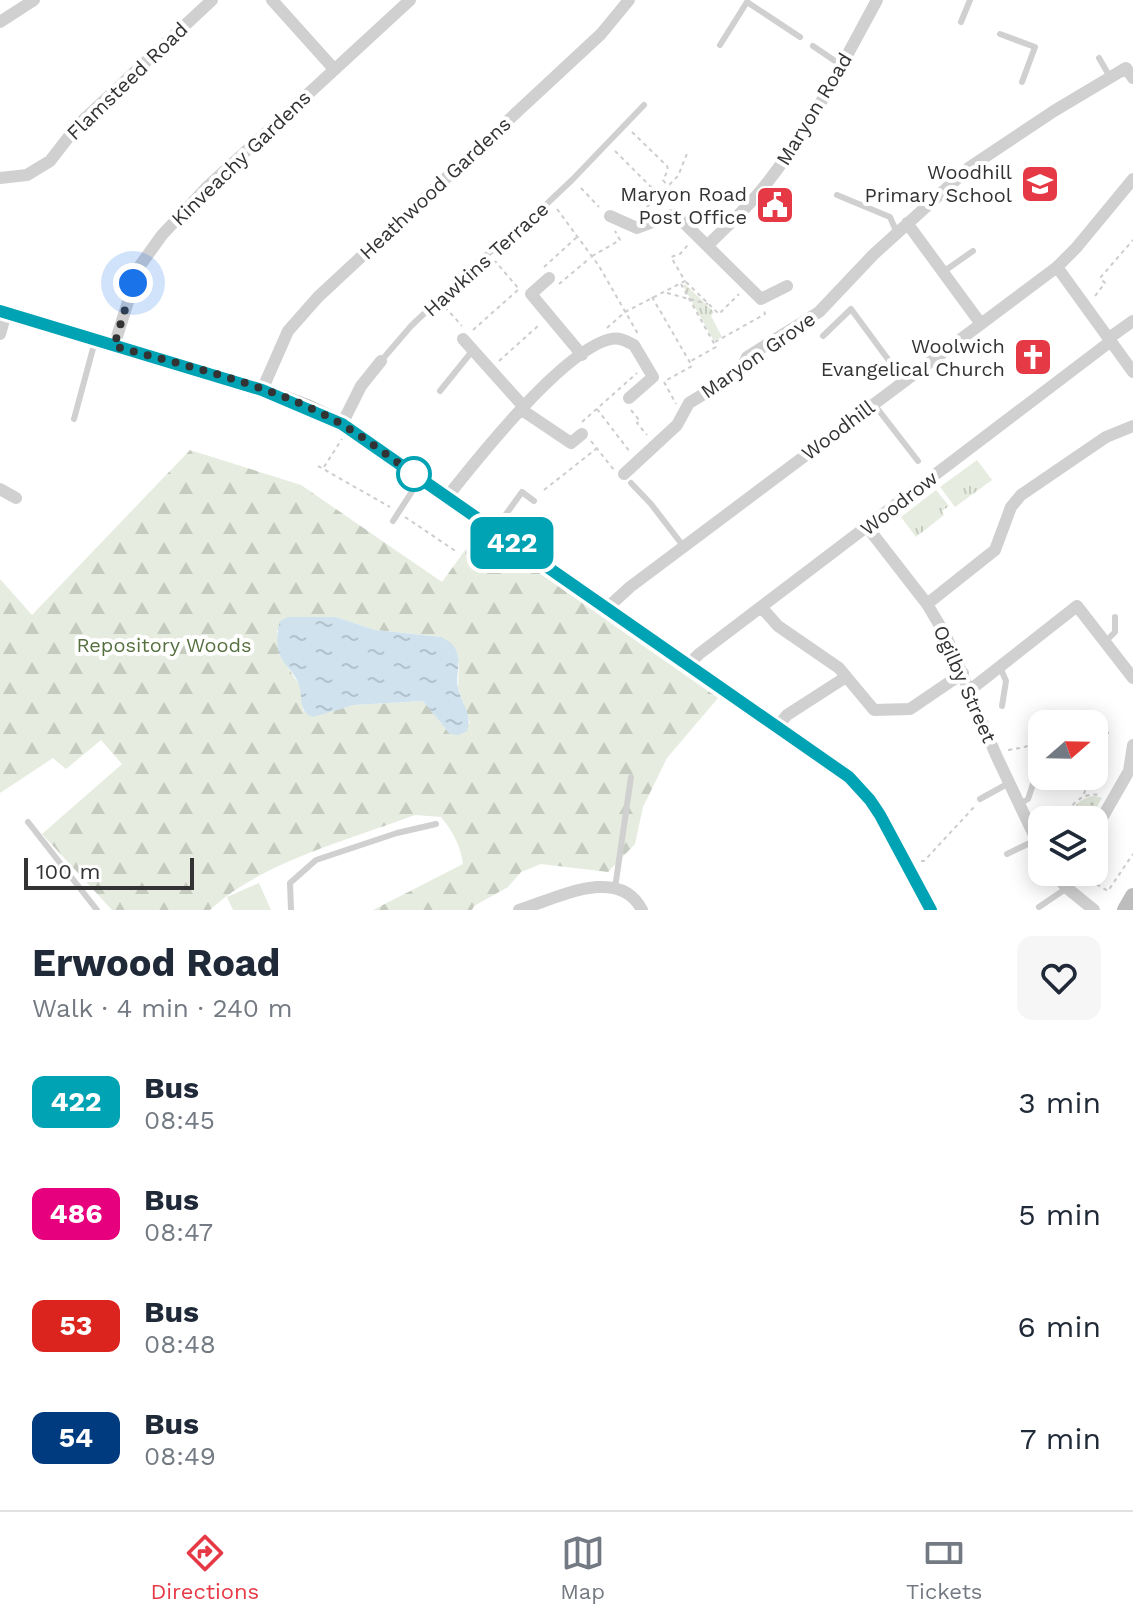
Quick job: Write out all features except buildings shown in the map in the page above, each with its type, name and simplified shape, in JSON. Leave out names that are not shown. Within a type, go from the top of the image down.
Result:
[{"type":"main road","points":[[3,312],[262,390],[343,430],[420,479],[849,777],[870,800],[931,910]]},
{"type":"main road","points":[[1125,910],[1133,896]]},
{"type":"street","points":[[0,22],[34,0]]},
{"type":"street","name":"Flamsteed Road","points":[[0,178],[27,175],[50,161],[78,125],[212,0]]},
{"type":"street","points":[[272,0],[334,69]]},
{"type":"street","name":"Kinveachy Gardens","points":[[114,346],[139,267],[162,235],[206,188],[410,0]]},
{"type":"street","name":"Heathwood Gardens","points":[[262,390],[288,331],[318,297],[601,34],[629,0]]},
{"type":"street","name":"Maryon Road","points":[[708,245],[771,178],[817,110],[877,0]]},
{"type":"street","name":"Maryon Grove","points":[[625,478],[677,425],[689,403],[740,372],[747,357],[819,312],[847,280],[970,167],[1063,100],[1110,77],[1130,73]]},
{"type":"street","name":"Woodhill","points":[[606,609],[612,601],[873,403],[1057,267],[1133,179]]},
{"type":"street","points":[[607,215],[637,228],[672,215],[708,245],[761,299],[787,286]]},
{"type":"street","points":[[902,228],[943,272],[981,324]]},
{"type":"street","points":[[1057,267],[1133,372]]},
{"type":"street","points":[[549,278],[531,294],[582,355]]},
{"type":"street","points":[[0,334],[3,312]]},
{"type":"street","name":"Woodrow","points":[[688,665],[1133,321]]},
{"type":"street","points":[[466,336],[473,350],[523,408],[571,443],[581,431]]},
{"type":"street","points":[[447,497],[495,437],[539,390],[599,343],[614,338],[634,345],[653,377],[631,403]]},
{"type":"street","name":"Hawkins Terrace","points":[[343,430],[361,386],[381,361]]},
{"type":"street","points":[[927,604],[995,550],[1011,507],[1021,495],[1097,443],[1133,426]]},
{"type":"street","points":[[0,489],[16,498]]},
{"type":"street","name":"Ogilby Street","points":[[868,528],[927,604],[946,636],[996,755],[1028,820]]},
{"type":"street","points":[[970,690],[1077,606],[1133,678]]},
{"type":"street","points":[[762,608],[778,626],[839,668],[874,710],[910,709],[963,673]]},
{"type":"street","points":[[777,727],[787,715],[846,677]]},
{"type":"street","points":[[1108,808],[1129,771],[1133,745]]},
{"type":"street","points":[[1067,886],[1094,910]]},
{"type":"street","points":[[519,910],[588,888],[615,888],[630,894],[642,910]]},
{"type":"lane","points":[[961,22],[970,0]]},
{"type":"lane","points":[[720,45],[747,2],[800,37]]},
{"type":"lane","points":[[1000,34],[1035,47],[1022,82]]},
{"type":"lane","points":[[813,46],[841,65]]},
{"type":"lane","points":[[1099,58],[1110,77]]},
{"type":"lane","name":"Hawkins Terrace","points":[[381,361],[411,326],[485,256],[501,246],[550,201],[644,105]]},
{"type":"lane","points":[[837,195],[890,217],[902,228]]},
{"type":"lane","points":[[943,272],[973,251]]},
{"type":"lane","points":[[823,336],[851,309],[904,381]]},
{"type":"lane","points":[[74,419],[95,341]]},
{"type":"lane","points":[[440,391],[473,350]]},
{"type":"lane","points":[[873,403],[918,461]]},
{"type":"lane","points":[[625,478],[651,504],[684,547]]},
{"type":"lane","points":[[393,521],[420,479]]},
{"type":"lane","points":[[499,534],[522,492],[534,501]]},
{"type":"lane","points":[[1106,641],[1115,632],[1115,617]]},
{"type":"lane","points":[[1000,667],[1006,681],[1002,706]]},
{"type":"lane","points":[[615,888],[631,777]]},
{"type":"lane","points":[[980,799],[1009,783]]},
{"type":"lane","points":[[1021,803],[1028,799],[1031,790]]},
{"type":"lane","points":[[28,822],[97,910]]},
{"type":"lane","points":[[291,910],[290,883],[316,860],[397,833],[436,824]]},
{"type":"lane","points":[[1007,854],[1028,849]]},
{"type":"lane","points":[[1039,907],[1055,886]]},
{"type":"path","points":[[632,132],[667,166],[663,180],[668,186]]},
{"type":"path","points":[[615,151],[659,195]]},
{"type":"path","points":[[629,225],[678,176],[688,151]]},
{"type":"path","points":[[578,236],[543,266],[560,284],[591,256],[620,240],[607,215],[581,188]]},
{"type":"path","points":[[550,201],[578,236],[641,339]]},
{"type":"path","points":[[697,236],[680,254],[671,257],[685,281],[719,314],[747,285]]},
{"type":"path","points":[[1087,307],[1105,283],[1100,278],[1133,240]]},
{"type":"path","points":[[466,336],[519,289],[497,264]]},
{"type":"path","points":[[599,343],[607,327],[625,312],[685,281]]},
{"type":"path","points":[[681,284],[716,347],[690,361]]},
{"type":"path","points":[[666,293],[709,304]]},
{"type":"path","points":[[652,297],[692,366],[664,382],[682,416]]},
{"type":"path","points":[[714,343],[765,314],[761,299]]},
{"type":"path","points":[[498,362],[549,316]]},
{"type":"path","points":[[625,478],[596,449],[579,425],[646,366]]},
{"type":"path","points":[[631,403],[631,410],[640,421],[637,423],[656,445]]},
{"type":"path","points":[[597,409],[638,462]]},
{"type":"path","points":[[323,468],[343,430]]},
{"type":"path","points":[[544,490],[596,449]]},
{"type":"path","points":[[318,466],[399,512],[457,552]]},
{"type":"path","points":[[996,755],[1011,749],[1028,748]]},
{"type":"path","points":[[1084,796],[1086,790]]},
{"type":"path","points":[[1021,803],[1026,809],[1054,817],[1064,813],[1084,796],[1099,794],[1112,801]]},
{"type":"path","points":[[916,862],[924,861],[980,799]]},
{"type":"path","points":[[1099,886],[1108,891],[1133,854]]},
{"type":"green space","points":[[685,284],[714,312],[711,316],[722,337],[714,341],[683,286]]},
{"type":"green space","name":"Repository Woods","points":[[190,450],[301,485],[442,582],[479,531],[718,698],[667,758],[643,807],[635,844],[608,872],[541,864],[521,872],[508,887],[472,910],[373,910],[463,864],[455,839],[441,817],[415,815],[280,866],[230,893],[210,910],[112,910],[42,834],[122,764],[101,740],[66,769],[53,758],[0,793],[0,579],[32,615]],"holes":[[[336,617],[375,630],[442,637],[459,663],[458,688],[470,723],[450,734],[423,701],[354,705],[312,717],[303,710],[300,686],[279,654],[277,630]]]},
{"type":"green space","points":[[977,460],[992,480],[955,507],[940,487]]},
{"type":"green space","points":[[936,490],[949,506],[942,511],[944,515],[916,537],[901,517]]},
{"type":"green space","points":[[1094,796],[1102,798],[1097,806],[1077,806]]},
{"type":"green space","points":[[259,883],[271,910],[233,910],[227,897]]},
{"type":"water","points":[[288,617],[336,617],[375,630],[442,637],[458,655],[457,683],[468,715],[467,731],[459,735],[450,734],[423,701],[354,705],[313,717],[308,715],[303,708],[297,680],[278,649],[280,621]]},
{"type":"bus line","name":"422","points":[[0,311],[262,390],[342,424],[849,777],[880,815],[931,910]]},
{"type":"place","name":"Woodhill Primary School","points":[[1040,184]]},
{"type":"place","name":"Maryon Road Post Office","points":[[775,205]]},
{"type":"place","name":"Woolwich Evangelical Church","points":[[1033,357]]},
{"type":"route","points":[[133,283],[114,346],[262,390],[326,415],[420,479],[414,474]]}]
